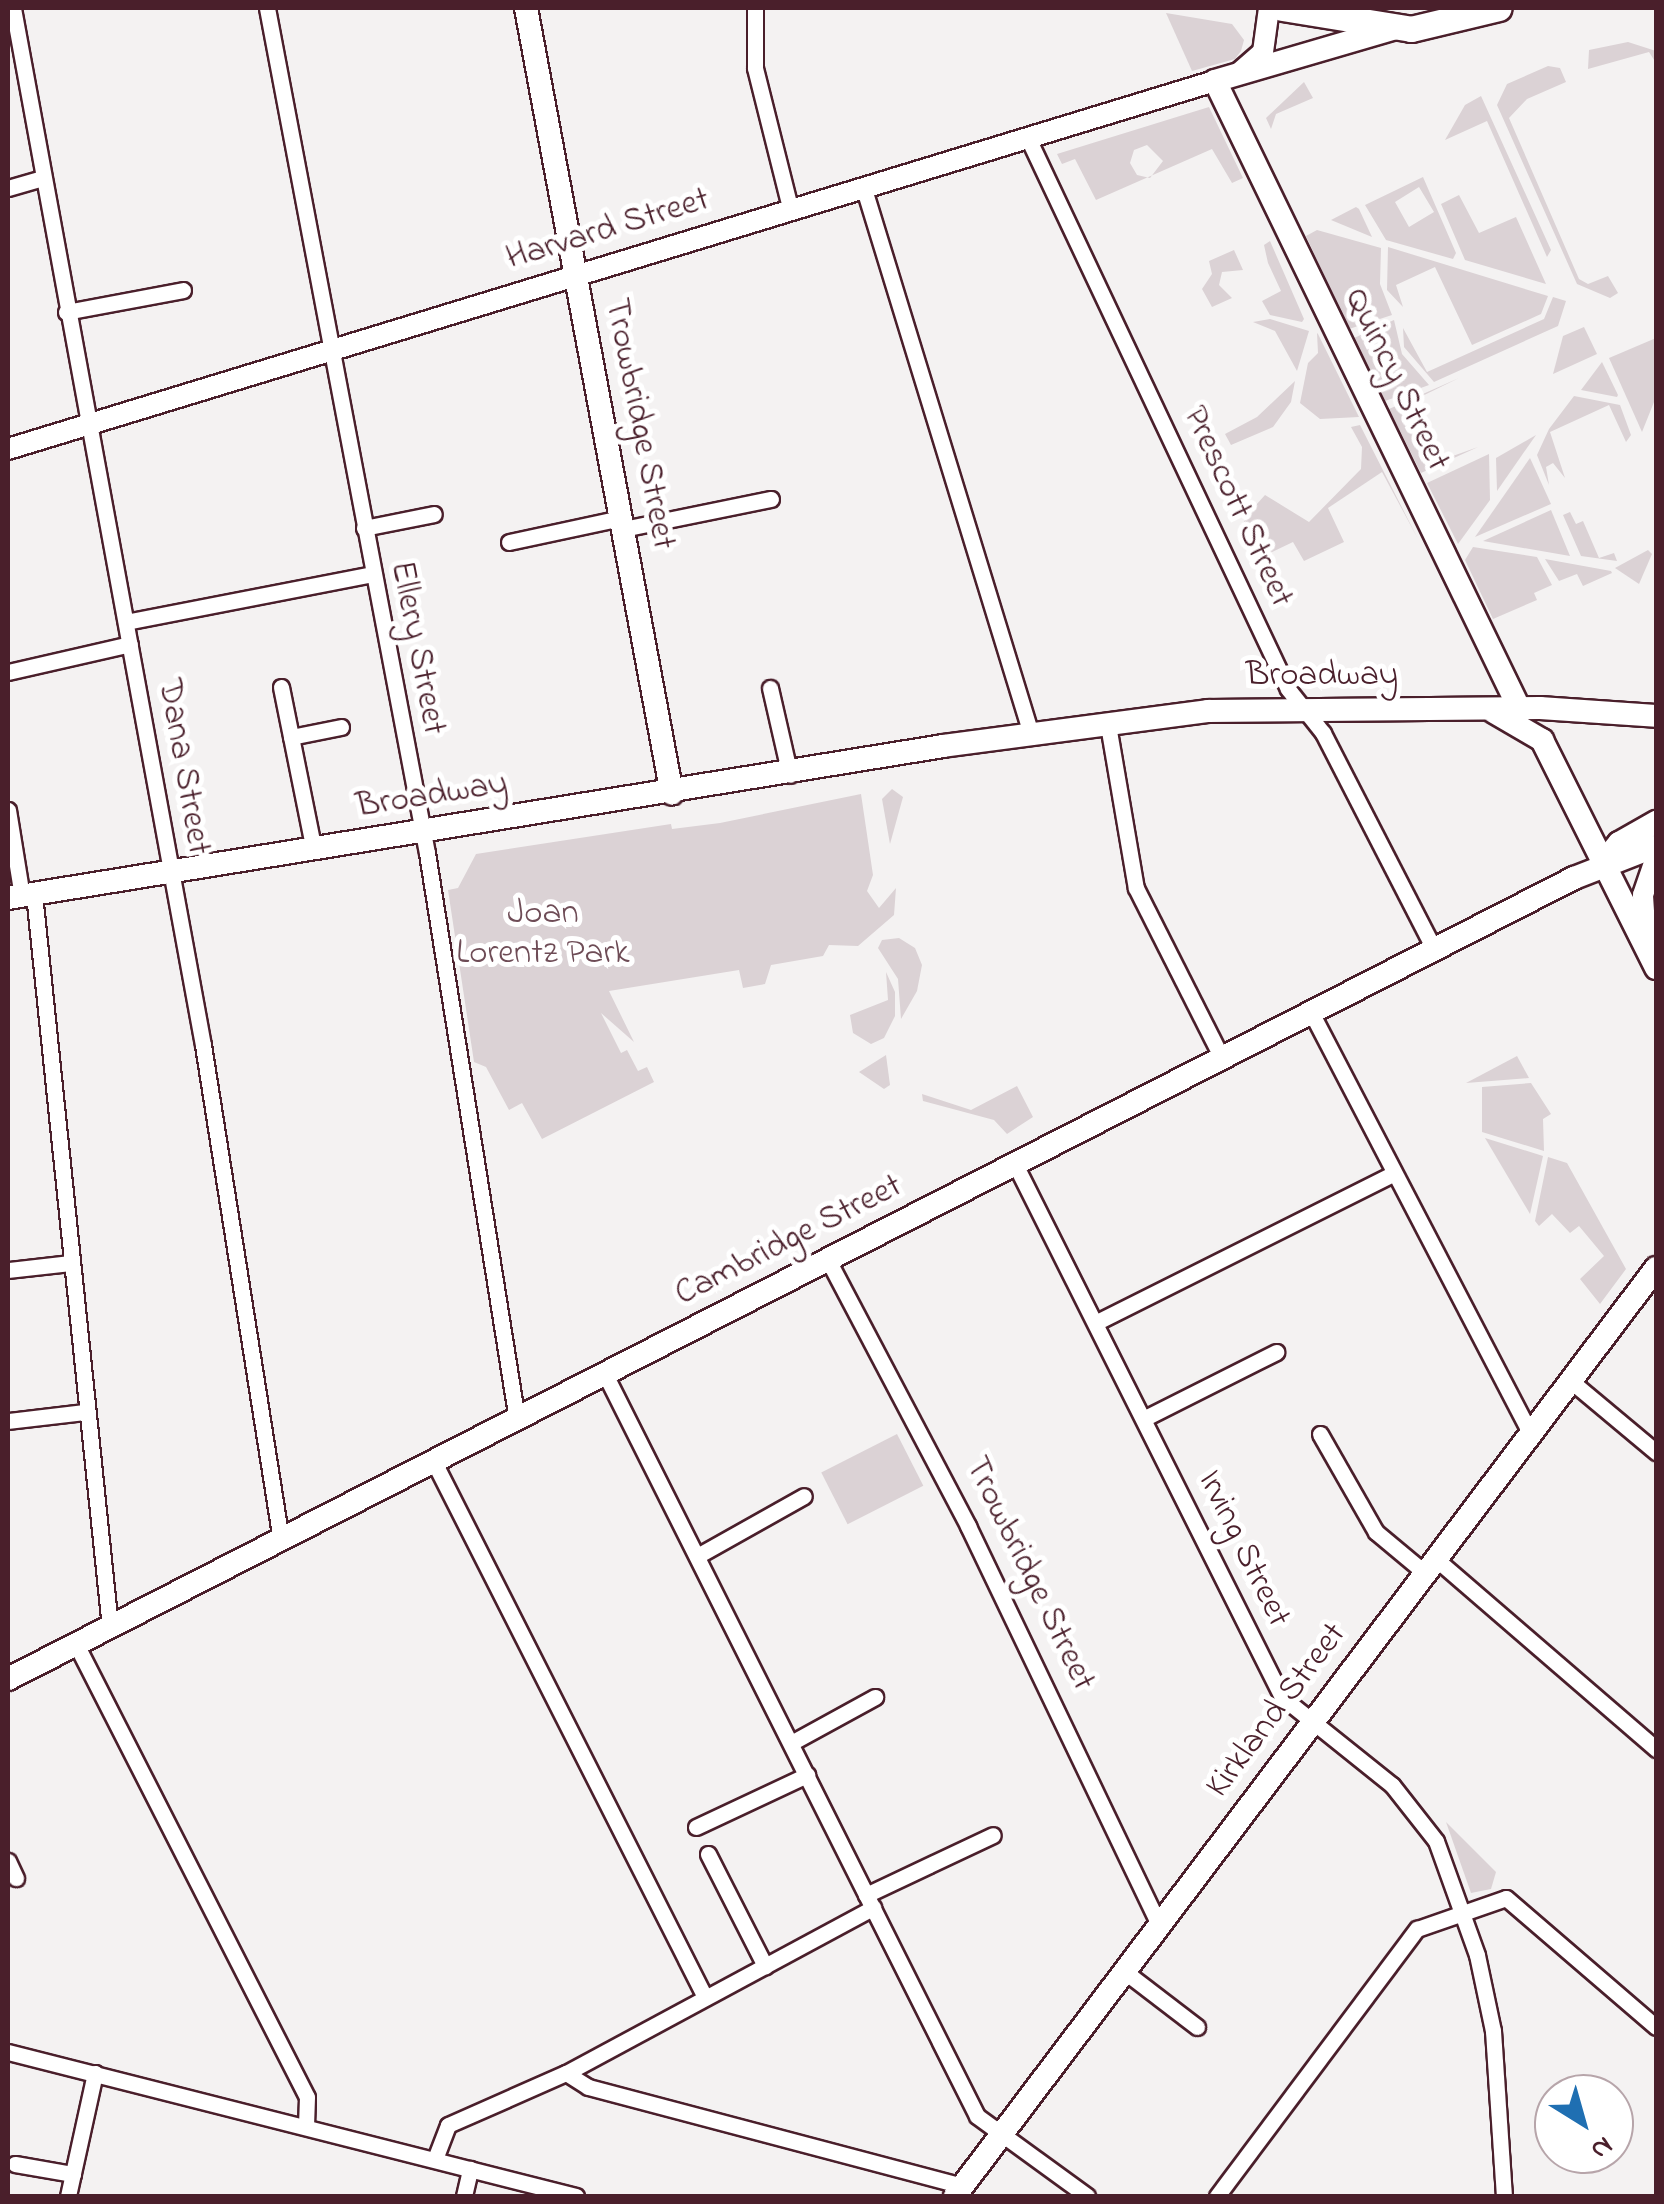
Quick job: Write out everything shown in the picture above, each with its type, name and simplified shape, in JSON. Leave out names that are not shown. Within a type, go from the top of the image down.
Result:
[{"type":"main road","name":"Trowbridge Street","points":[[526,8],[672,794]]},
{"type":"main road","points":[[1282,8],[1396,28],[1424,28],[1486,9]]},
{"type":"main road","name":"Harvard Street","points":[[1222,79],[1396,28]]},
{"type":"main road","name":"Quincy Street","points":[[1222,79],[1519,708]]},
{"type":"main road","name":"Broadway","points":[[21,896],[867,764],[928,763],[989,744],[1208,711],[1519,708],[1656,716]]},
{"type":"main road","points":[[1492,711],[1540,736],[1653,961]]},
{"type":"main road","name":"Cambridge Street","points":[[1602,864],[1619,843],[1656,822]]},
{"type":"main road","name":"Cambridge Street","points":[[8,1680],[1434,949],[1602,864],[1656,846]]},
{"type":"main road","name":"Kirkland Street","points":[[959,2191],[1656,1268]]},
{"type":"street","name":"Dana Street","points":[[13,8],[86,426],[172,872],[281,1540]]},
{"type":"street","name":"Ellery Street","points":[[267,8],[423,833],[517,1420]]},
{"type":"street","points":[[755,8],[755,68],[790,212]]},
{"type":"street","name":"Harvard Street","points":[[8,449],[1222,79],[1261,54],[1269,8]]},
{"type":"street","name":"Prescott Street","points":[[1027,136],[1288,689],[1305,711],[1434,949]]},
{"type":"street","points":[[8,188],[43,178]]},
{"type":"street","points":[[864,189],[1032,737]]},
{"type":"street","points":[[66,312],[184,290]]},
{"type":"street","points":[[509,542],[771,499]]},
{"type":"street","points":[[364,528],[434,514]]},
{"type":"street","points":[[126,622],[372,574]]},
{"type":"street","points":[[8,672],[130,644]]},
{"type":"street","points":[[281,688],[314,850]]},
{"type":"street","points":[[770,688],[790,776]]},
{"type":"street","points":[[1108,725],[1137,892],[1222,1058]]},
{"type":"street","points":[[291,737],[341,726]]},
{"type":"street","points":[[8,810],[70,1263],[110,1627]]},
{"type":"street","points":[[1653,961],[1642,900],[1656,856]]},
{"type":"street","points":[[1311,1012],[1530,1434]]},
{"type":"street","name":"Irving Street","points":[[1016,1164],[1099,1322],[1282,1697],[1392,1784],[1436,1841],[1477,1955],[1493,2031],[1504,2196]]},
{"type":"street","points":[[1099,1322],[1394,1174]]},
{"type":"street","name":"Trowbridge Street","points":[[828,1260],[968,1526],[1160,1924]]},
{"type":"street","points":[[8,1270],[70,1263]]},
{"type":"street","points":[[1146,1418],[1276,1352]]},
{"type":"street","points":[[605,1374],[977,2116],[1087,2196]]},
{"type":"street","points":[[1571,1382],[1656,1452]]},
{"type":"street","points":[[8,1420],[85,1412]]},
{"type":"street","points":[[1320,1434],[1370,1524],[1430,1566],[1656,1749]]},
{"type":"street","points":[[434,1462],[705,1996]]},
{"type":"street","points":[[698,1555],[804,1496]]},
{"type":"street","points":[[76,1644],[307,2097],[306,2127]]},
{"type":"street","points":[[791,1743],[875,1697]]},
{"type":"street","points":[[696,1827],[807,1774]]},
{"type":"street","points":[[436,2160],[448,2125],[566,2073],[993,1835]]},
{"type":"street","points":[[708,1854],[764,1966]]},
{"type":"street","points":[[8,1861],[16,1878],[8,1875]]},
{"type":"street","points":[[1217,2196],[1416,1929],[1506,1898],[1656,2027]]},
{"type":"street","points":[[1124,1972],[1197,2027]]},
{"type":"street","points":[[8,2052],[576,2196]]},
{"type":"street","points":[[68,2196],[95,2073]]},
{"type":"street","points":[[566,2073],[588,2087],[959,2191]]},
{"type":"street","points":[[14,2164],[73,2174]]},
{"type":"street","points":[[464,2196],[470,2169]]},
{"type":"green space","points":[[1166,13],[1232,24],[1244,40],[1241,51],[1235,59],[1192,71]]},
{"type":"green space","points":[[1628,42],[1656,51],[1656,63],[1649,52],[1588,69],[1589,50]]},
{"type":"green space","points":[[1548,66],[1560,68],[1566,82],[1527,99],[1509,118],[1579,279],[1588,284],[1608,276],[1618,293],[1610,298],[1577,284],[1497,105],[1507,84]]},
{"type":"green space","points":[[1304,82],[1313,98],[1276,114],[1271,129],[1266,118]]},
{"type":"green space","points":[[1481,96],[1551,250],[1547,257],[1487,121],[1445,140],[1465,105]]},
{"type":"green space","points":[[1209,107],[1243,178],[1232,183],[1212,149],[1152,175],[1163,161],[1147,145],[1134,150],[1130,163],[1137,175],[1147,177],[1096,200],[1075,159],[1062,164],[1057,154]]},
{"type":"green space","points":[[1423,177],[1456,253],[1453,259],[1386,240],[1365,205]],"holes":[[[1419,187],[1434,212],[1409,227],[1395,202]]]},
{"type":"green space","points":[[1459,195],[1479,233],[1516,217],[1546,284],[1465,260],[1441,204]]},
{"type":"green space","points":[[1359,209],[1372,237],[1331,220]]},
{"type":"green space","points":[[1317,230],[1381,248],[1380,284],[1392,315],[1349,329],[1306,236]]},
{"type":"green space","points":[[1270,241],[1302,322],[1270,315],[1262,301],[1281,291],[1264,245]]},
{"type":"green space","points":[[1388,247],[1548,296],[1541,314],[1472,345],[1435,267],[1396,285],[1403,307],[1387,290]]},
{"type":"green space","points":[[1234,250],[1243,270],[1222,272],[1219,285],[1232,298],[1212,307],[1202,289],[1212,274],[1209,261]]},
{"type":"green space","points":[[1553,297],[1566,301],[1558,326],[1434,382],[1404,347],[1403,328],[1427,372],[1544,319]]},
{"type":"green space","points":[[1270,319],[1309,331],[1297,371],[1275,331],[1253,322]]},
{"type":"green space","points":[[1394,320],[1402,354],[1429,385],[1385,401],[1354,338]]},
{"type":"green space","points":[[1584,327],[1597,354],[1553,374],[1563,336]]},
{"type":"green space","points":[[1317,333],[1359,417],[1320,419],[1300,403],[1308,363],[1318,353]]},
{"type":"green space","points":[[1656,338],[1656,397],[1642,432],[1609,358]]},
{"type":"green space","points":[[1602,362],[1618,395],[1617,397],[1581,390]]},
{"type":"green space","points":[[1459,378],[1410,402],[1436,462],[1478,447],[1421,473],[1389,409]]},
{"type":"green space","points":[[1295,381],[1291,402],[1273,427],[1231,445],[1225,434],[1257,417]]},
{"type":"green space","points":[[1574,396],[1620,405],[1631,435],[1626,442],[1609,405],[1550,432],[1565,478],[1553,463],[1546,467],[1549,485],[1537,455],[1549,429]]},
{"type":"green space","points":[[1360,425],[1418,539],[1382,472],[1328,508],[1344,542],[1304,561],[1293,542],[1264,556],[1270,564],[1263,568],[1241,529],[1247,515],[1265,495],[1309,522],[1361,469],[1362,447],[1351,427]]},
{"type":"green space","points":[[1536,435],[1497,491],[1496,458]]},
{"type":"green space","points":[[1489,454],[1490,500],[1458,544],[1427,483]]},
{"type":"green space","points":[[1530,458],[1551,504],[1475,537]]},
{"type":"green space","points":[[1551,510],[1570,556],[1483,541]]},
{"type":"green space","points":[[1570,512],[1576,524],[1583,521],[1599,558],[1614,553],[1617,561],[1581,556],[1563,515]]},
{"type":"green space","points":[[1473,547],[1537,557],[1552,585],[1534,593],[1537,600],[1493,619],[1465,560]]},
{"type":"green space","points":[[1648,550],[1652,554],[1639,584],[1615,568]]},
{"type":"green space","points":[[1545,559],[1612,573],[1583,586],[1577,574],[1559,581]]},
{"type":"green space","points":[[892,789],[903,797],[890,844],[882,799]]},
{"type":"green space","name":"Joan Lorentz Park","points":[[861,794],[873,875],[867,891],[879,908],[896,888],[894,915],[858,946],[829,945],[823,956],[771,965],[765,984],[743,988],[739,970],[609,991],[634,1042],[601,1013],[621,1053],[627,1050],[638,1071],[647,1067],[654,1082],[542,1139],[522,1103],[509,1110],[486,1067],[474,1062],[448,890],[458,888],[476,854],[671,824],[672,829],[720,823]]},
{"type":"green space","points":[[899,938],[915,948],[922,965],[917,991],[901,1019],[898,979],[878,948],[882,940]]},
{"type":"green space","points":[[886,972],[895,992],[895,1016],[884,1038],[871,1044],[853,1033],[850,1015],[888,1000]]},
{"type":"green space","points":[[886,1055],[890,1085],[884,1089],[859,1072]]},
{"type":"green space","points":[[1517,1056],[1529,1078],[1466,1083]]},
{"type":"green space","points":[[1531,1083],[1551,1114],[1543,1119],[1544,1151],[1482,1132],[1482,1087]]},
{"type":"green space","points":[[1017,1086],[1033,1117],[1007,1134],[994,1120],[923,1101],[922,1094],[971,1110]]},
{"type":"green space","points":[[1485,1138],[1543,1156],[1530,1214]]},
{"type":"green space","points":[[1548,1157],[1567,1163],[1626,1269],[1600,1304],[1580,1279],[1604,1256],[1579,1226],[1570,1233],[1552,1214],[1539,1226],[1535,1221]]},
{"type":"green space","points":[[897,1434],[923,1486],[848,1524],[821,1473]]},
{"type":"green space","points":[[1446,1822],[1496,1872],[1491,1889],[1471,1893]]}]
